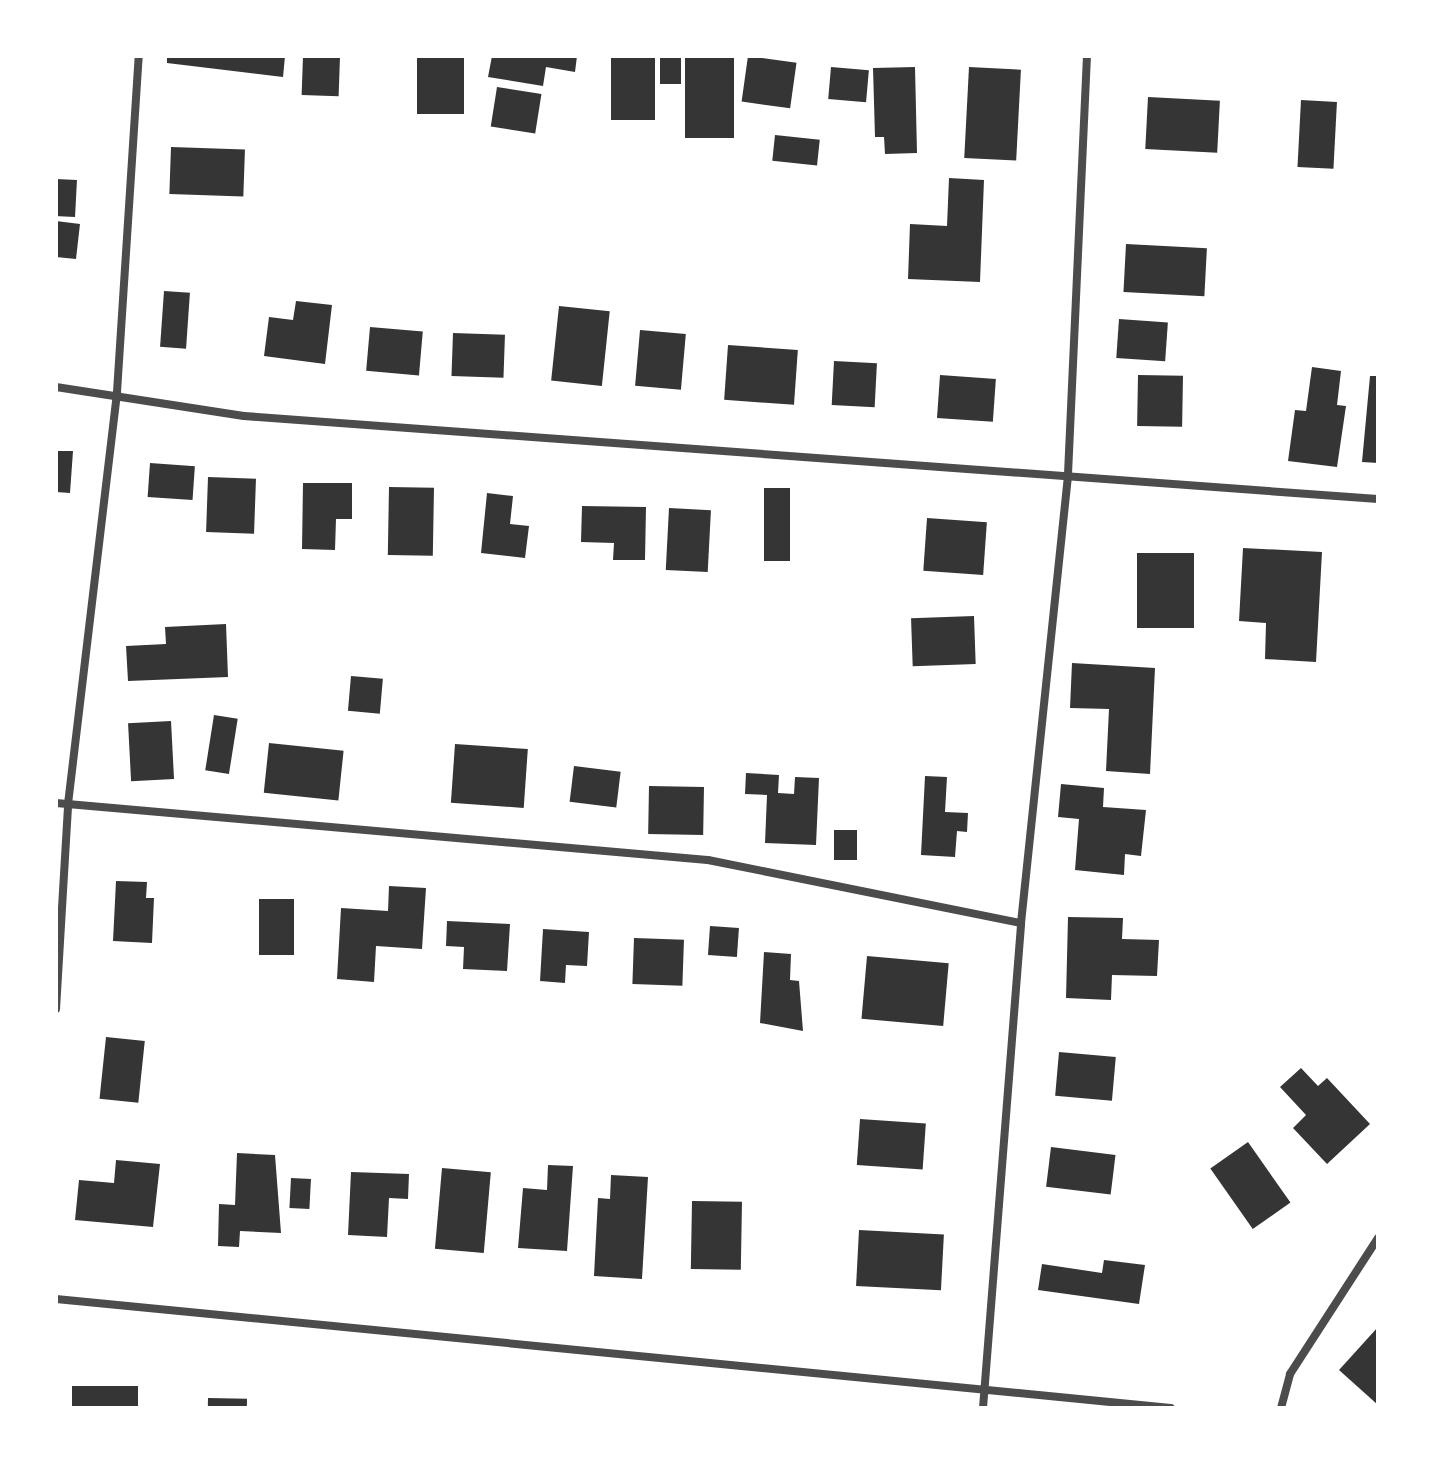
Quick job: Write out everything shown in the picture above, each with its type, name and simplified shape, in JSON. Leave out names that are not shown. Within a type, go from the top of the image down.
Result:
[{"type":"street","points":[[56,1009],[68,804],[117,392],[139,56]]},
{"type":"street","points":[[983,1408],[1021,923],[1068,474],[1087,56]]},
{"type":"street","points":[[56,387],[117,392],[244,416],[1378,499]]},
{"type":"street","points":[[56,803],[708,860],[1021,923]]},
{"type":"street","points":[[1281,1408],[1290,1374],[1378,1238]]},
{"type":"street","points":[[56,1299],[1171,1408]]},
{"type":"building","points":[[167,56],[285,56],[283,77],[167,63]]},
{"type":"building","points":[[303,56],[340,57],[339,96],[302,95]]},
{"type":"building","points":[[417,56],[464,56],[464,114],[417,114]]},
{"type":"building","points":[[492,56],[577,56],[575,72],[546,67],[543,86],[488,77]]},
{"type":"building","points":[[611,56],[655,56],[655,120],[611,120]]},
{"type":"building","points":[[660,56],[681,56],[681,84],[660,84]]},
{"type":"building","points":[[685,56],[734,56],[734,138],[685,138]]},
{"type":"building","points":[[748,56],[797,63],[790,108],[742,102]]},
{"type":"building","points":[[831,67],[869,70],[866,102],[828,99]]},
{"type":"building","points":[[915,67],[917,153],[885,154],[884,137],[875,137],[873,68]]},
{"type":"building","points":[[969,67],[1021,70],[1016,161],[964,158]]},
{"type":"building","points":[[497,87],[541,94],[535,134],[491,127]]},
{"type":"building","points":[[1148,97],[1220,101],[1217,153],[1145,149]]},
{"type":"building","points":[[1301,100],[1337,102],[1333,169],[1297,167]]},
{"type":"building","points":[[775,135],[820,140],[817,166],[772,161]]},
{"type":"building","points":[[171,147],[245,150],[243,197],[169,194]]},
{"type":"building","points":[[949,178],[984,180],[980,282],[908,279],[910,224],[947,226]]},
{"type":"building","points":[[56,179],[77,180],[75,217],[56,216]]},
{"type":"building","points":[[56,221],[80,224],[76,259],[56,257]]},
{"type":"building","points":[[1126,244],[1207,248],[1204,296],[1123,292]]},
{"type":"building","points":[[164,291],[190,293],[186,349],[160,347]]},
{"type":"building","points":[[296,301],[332,305],[325,364],[264,356],[269,317],[293,320]]},
{"type":"building","points":[[559,306],[610,311],[602,386],[551,381]]},
{"type":"building","points":[[1119,319],[1168,322],[1165,361],[1116,358]]},
{"type":"building","points":[[370,327],[423,332],[419,375],[366,371]]},
{"type":"building","points":[[640,330],[686,334],[681,390],[635,386]]},
{"type":"building","points":[[453,333],[505,335],[503,378],[451,376]]},
{"type":"building","points":[[728,345],[798,350],[794,405],[724,400]]},
{"type":"building","points":[[834,361],[877,363],[875,407],[832,405]]},
{"type":"building","points":[[1312,367],[1341,371],[1337,405],[1346,406],[1337,467],[1288,461],[1295,410],[1306,411]]},
{"type":"building","points":[[940,375],[996,379],[993,422],[937,418]]},
{"type":"building","points":[[1138,375],[1183,376],[1182,427],[1137,426]]},
{"type":"building","points":[[1370,376],[1378,376],[1378,463],[1362,462]]},
{"type":"building","points":[[56,451],[73,451],[70,493],[56,492]]},
{"type":"building","points":[[150,463],[195,466],[193,500],[148,497]]},
{"type":"building","points":[[208,477],[256,479],[254,534],[206,532]]},
{"type":"building","points":[[303,483],[352,483],[352,519],[336,519],[335,550],[302,549]]},
{"type":"building","points":[[389,487],[434,488],[433,556],[388,555]]},
{"type":"building","points":[[764,488],[790,488],[790,561],[764,561]]},
{"type":"building","points":[[487,493],[513,496],[510,524],[529,526],[525,558],[481,553]]},
{"type":"building","points":[[582,506],[646,507],[645,560],[613,560],[614,543],[581,542]]},
{"type":"building","points":[[669,508],[711,510],[708,572],[666,570]]},
{"type":"building","points":[[927,518],[987,522],[983,575],[923,571]]},
{"type":"building","points":[[1243,548],[1322,552],[1316,662],[1265,659],[1266,623],[1239,621]]},
{"type":"building","points":[[1137,553],[1194,553],[1194,628],[1137,628]]},
{"type":"building","points":[[974,616],[976,664],[913,666],[911,618]]},
{"type":"building","points":[[226,624],[228,677],[128,681],[126,646],[166,644],[165,627]]},
{"type":"building","points":[[1072,663],[1155,668],[1150,774],[1106,771],[1109,709],[1070,708]]},
{"type":"building","points":[[351,676],[383,679],[380,714],[348,711]]},
{"type":"building","points":[[214,715],[238,719],[229,774],[205,770]]},
{"type":"building","points":[[171,721],[174,779],[131,781],[128,723]]},
{"type":"building","points":[[269,743],[344,751],[338,801],[264,793]]},
{"type":"building","points":[[455,744],[528,749],[524,808],[451,803]]},
{"type":"building","points":[[574,766],[621,772],[616,807],[570,802]]},
{"type":"building","points":[[746,773],[779,775],[778,793],[794,794],[795,777],[819,778],[816,845],[765,843],[767,795],[745,794]]},
{"type":"building","points":[[925,776],[947,777],[945,812],[968,813],[967,832],[957,831],[955,857],[921,855]]},
{"type":"building","points":[[1061,784],[1104,788],[1103,807],[1146,810],[1141,856],[1125,854],[1124,875],[1075,870],[1079,819],[1058,817]]},
{"type":"building","points":[[649,786],[704,787],[703,835],[648,834]]},
{"type":"building","points":[[834,830],[857,830],[857,860],[834,860]]},
{"type":"building","points":[[116,881],[147,882],[146,898],[154,898],[152,943],[113,941]]},
{"type":"building","points":[[389,886],[426,888],[422,949],[376,946],[374,982],[337,979],[341,908],[388,911]]},
{"type":"building","points":[[259,899],[294,899],[294,955],[259,955]]},
{"type":"building","points":[[1068,917],[1123,918],[1122,939],[1159,940],[1157,976],[1112,975],[1111,1000],[1066,998]]},
{"type":"building","points":[[447,921],[510,924],[507,971],[463,969],[464,947],[446,946]]},
{"type":"building","points":[[710,926],[739,928],[737,957],[708,955]]},
{"type":"building","points":[[543,929],[589,932],[587,966],[566,965],[565,983],[540,981]]},
{"type":"building","points":[[634,938],[684,940],[682,986],[632,984]]},
{"type":"building","points":[[764,952],[791,954],[790,980],[799,981],[803,1031],[760,1023]]},
{"type":"building","points":[[867,956],[949,963],[943,1026],[862,1019]]},
{"type":"building","points":[[106,1037],[145,1041],[138,1103],[100,1099]]},
{"type":"building","points":[[1059,1052],[1116,1057],[1112,1101],[1055,1096]]},
{"type":"building","points":[[1301,1068],[1318,1086],[1327,1078],[1370,1124],[1327,1164],[1293,1128],[1306,1115],[1280,1087]]},
{"type":"building","points":[[860,1119],[926,1124],[923,1169],[857,1165]]},
{"type":"building","points":[[1248,1142],[1290,1203],[1253,1229],[1210,1168]]},
{"type":"building","points":[[1051,1147],[1116,1155],[1111,1195],[1046,1187]]},
{"type":"building","points":[[237,1153],[275,1155],[281,1233],[240,1231],[239,1247],[218,1246],[219,1204],[235,1205]]},
{"type":"building","points":[[116,1160],[160,1164],[153,1227],[75,1220],[79,1180],[114,1183]]},
{"type":"building","points":[[548,1165],[573,1166],[567,1251],[518,1248],[523,1188],[547,1190]]},
{"type":"building","points":[[442,1168],[491,1172],[484,1253],[435,1249]]},
{"type":"building","points":[[351,1172],[409,1174],[408,1199],[389,1198],[387,1237],[348,1235]]},
{"type":"building","points":[[611,1175],[648,1177],[642,1279],[594,1276],[598,1198],[610,1199]]},
{"type":"building","points":[[291,1178],[311,1179],[309,1209],[289,1208]]},
{"type":"building","points":[[692,1201],[742,1202],[741,1270],[691,1269]]},
{"type":"building","points":[[859,1230],[944,1234],[941,1290],[856,1286]]},
{"type":"building","points":[[1104,1260],[1145,1265],[1139,1304],[1038,1290],[1042,1264],[1102,1273]]},
{"type":"building","points":[[1378,1327],[1378,1405],[1339,1370]]},
{"type":"building","points":[[72,1386],[138,1386],[138,1408],[72,1408]]},
{"type":"building","points":[[208,1398],[247,1399],[247,1408],[208,1408]]}]
